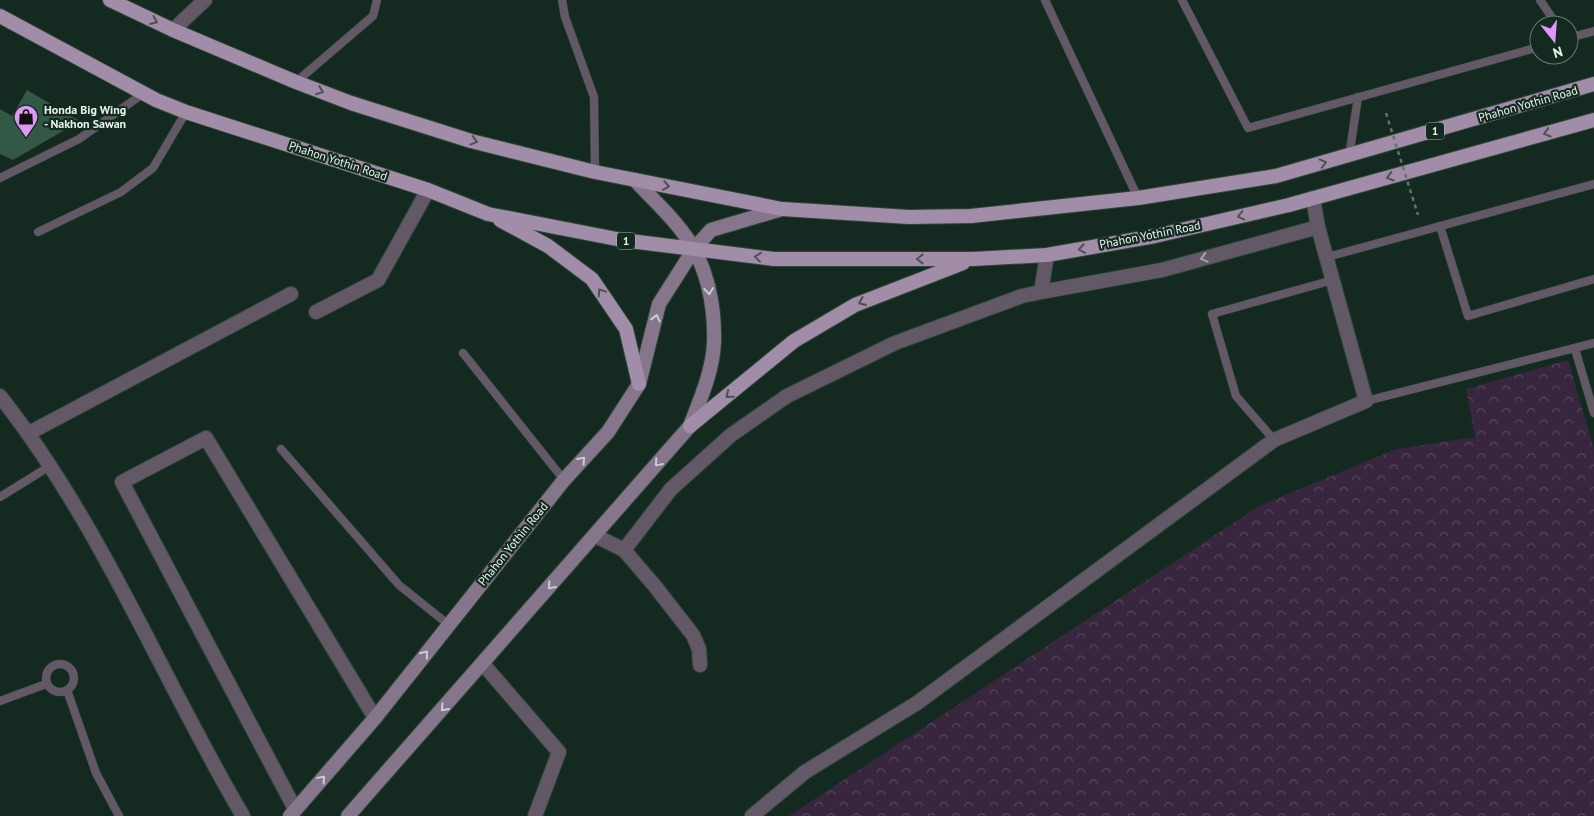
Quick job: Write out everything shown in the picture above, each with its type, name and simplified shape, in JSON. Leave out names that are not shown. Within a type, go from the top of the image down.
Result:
[{"type":"main road","name":"Phahon Yothin Road","points":[[110,0],[173,30],[296,82],[351,103],[471,141],[595,172],[782,209],[909,217],[971,216],[1138,198],[1276,176],[1349,157],[1594,84]]},
{"type":"main road","name":"Phahon Yothin Road","points":[[0,16],[144,93],[186,112],[428,190],[488,214],[622,240],[774,259],[973,259],[1048,255],[1155,236],[1313,198],[1594,120]]},
{"type":"main road","points":[[635,180],[684,232],[694,249],[709,284],[714,343],[704,390],[690,426]]},
{"type":"main road","name":"Phahon Yothin Road","points":[[292,813],[375,718],[564,480],[608,432],[639,384],[659,304],[694,249],[711,230],[782,209]]},
{"type":"main road","points":[[488,214],[548,246],[592,279],[626,329],[639,384]]},
{"type":"main road","points":[[348,816],[596,536],[690,426],[794,341],[855,305],[973,259]]},
{"type":"street","points":[[173,30],[205,0]]},
{"type":"street","points":[[316,312],[378,280],[428,190]]},
{"type":"street","points":[[752,816],[805,772],[917,703],[1274,440],[1366,402],[1318,228],[1313,198]]},
{"type":"street","points":[[624,550],[671,489],[731,435],[787,396],[894,343],[1022,296],[1162,270],[1318,228]]},
{"type":"street","points":[[1041,292],[1048,255]]},
{"type":"street","points":[[29,432],[291,294]]},
{"type":"street","points":[[0,396],[29,432],[90,530],[243,816]]},
{"type":"street","points":[[292,813],[122,482],[206,438],[375,718]]},
{"type":"street","points":[[596,536],[624,550],[693,635],[699,649],[700,665]]},
{"type":"street","points":[[483,664],[559,752],[535,816]]},
{"type":"lane","points":[[296,82],[373,16],[377,0]]},
{"type":"lane","points":[[562,0],[566,17],[594,97],[595,172]]},
{"type":"lane","points":[[1045,0],[1138,198]]},
{"type":"lane","points":[[1182,0],[1248,128],[1529,50]]},
{"type":"lane","points":[[1540,0],[1551,15]]},
{"type":"lane","points":[[1579,35],[1594,31]]},
{"type":"lane","points":[[0,178],[79,138],[144,93]]},
{"type":"lane","points":[[1349,157],[1358,97]]},
{"type":"lane","points":[[38,232],[121,192],[153,168],[186,112]]},
{"type":"lane","points":[[1327,257],[1594,184]]},
{"type":"lane","points":[[1440,226],[1468,316],[1594,280]]},
{"type":"lane","points":[[1274,440],[1236,396],[1212,314],[1333,280]]},
{"type":"lane","points":[[1366,402],[1594,343]]},
{"type":"lane","points":[[1575,349],[1594,412]]},
{"type":"lane","points":[[463,353],[564,480]]},
{"type":"lane","points":[[281,449],[399,585],[449,625]]},
{"type":"lane","points":[[0,497],[50,466]]},
{"type":"lane","points":[[65,664],[72,669],[74,682],[67,690],[55,692],[46,684],[44,677],[47,670],[55,665],[65,664]]},
{"type":"lane","points":[[0,701],[46,684]]},
{"type":"lane","points":[[67,690],[96,773],[119,816]]},
{"type":"path","points":[[1386,113],[1418,215]]},
{"type":"green space","points":[[1568,360],[1594,449],[1594,816],[789,816],[1259,506],[1396,449],[1475,437],[1466,389]]},
{"type":"building","name":"Honda Big Wing - Nakhon Sawan","points":[[27,90],[80,121],[13,160],[0,154],[0,109],[12,116]]},
{"type":"place","name":"Honda Big Wing - Nakhon Sawan","points":[[26,138]]}]
